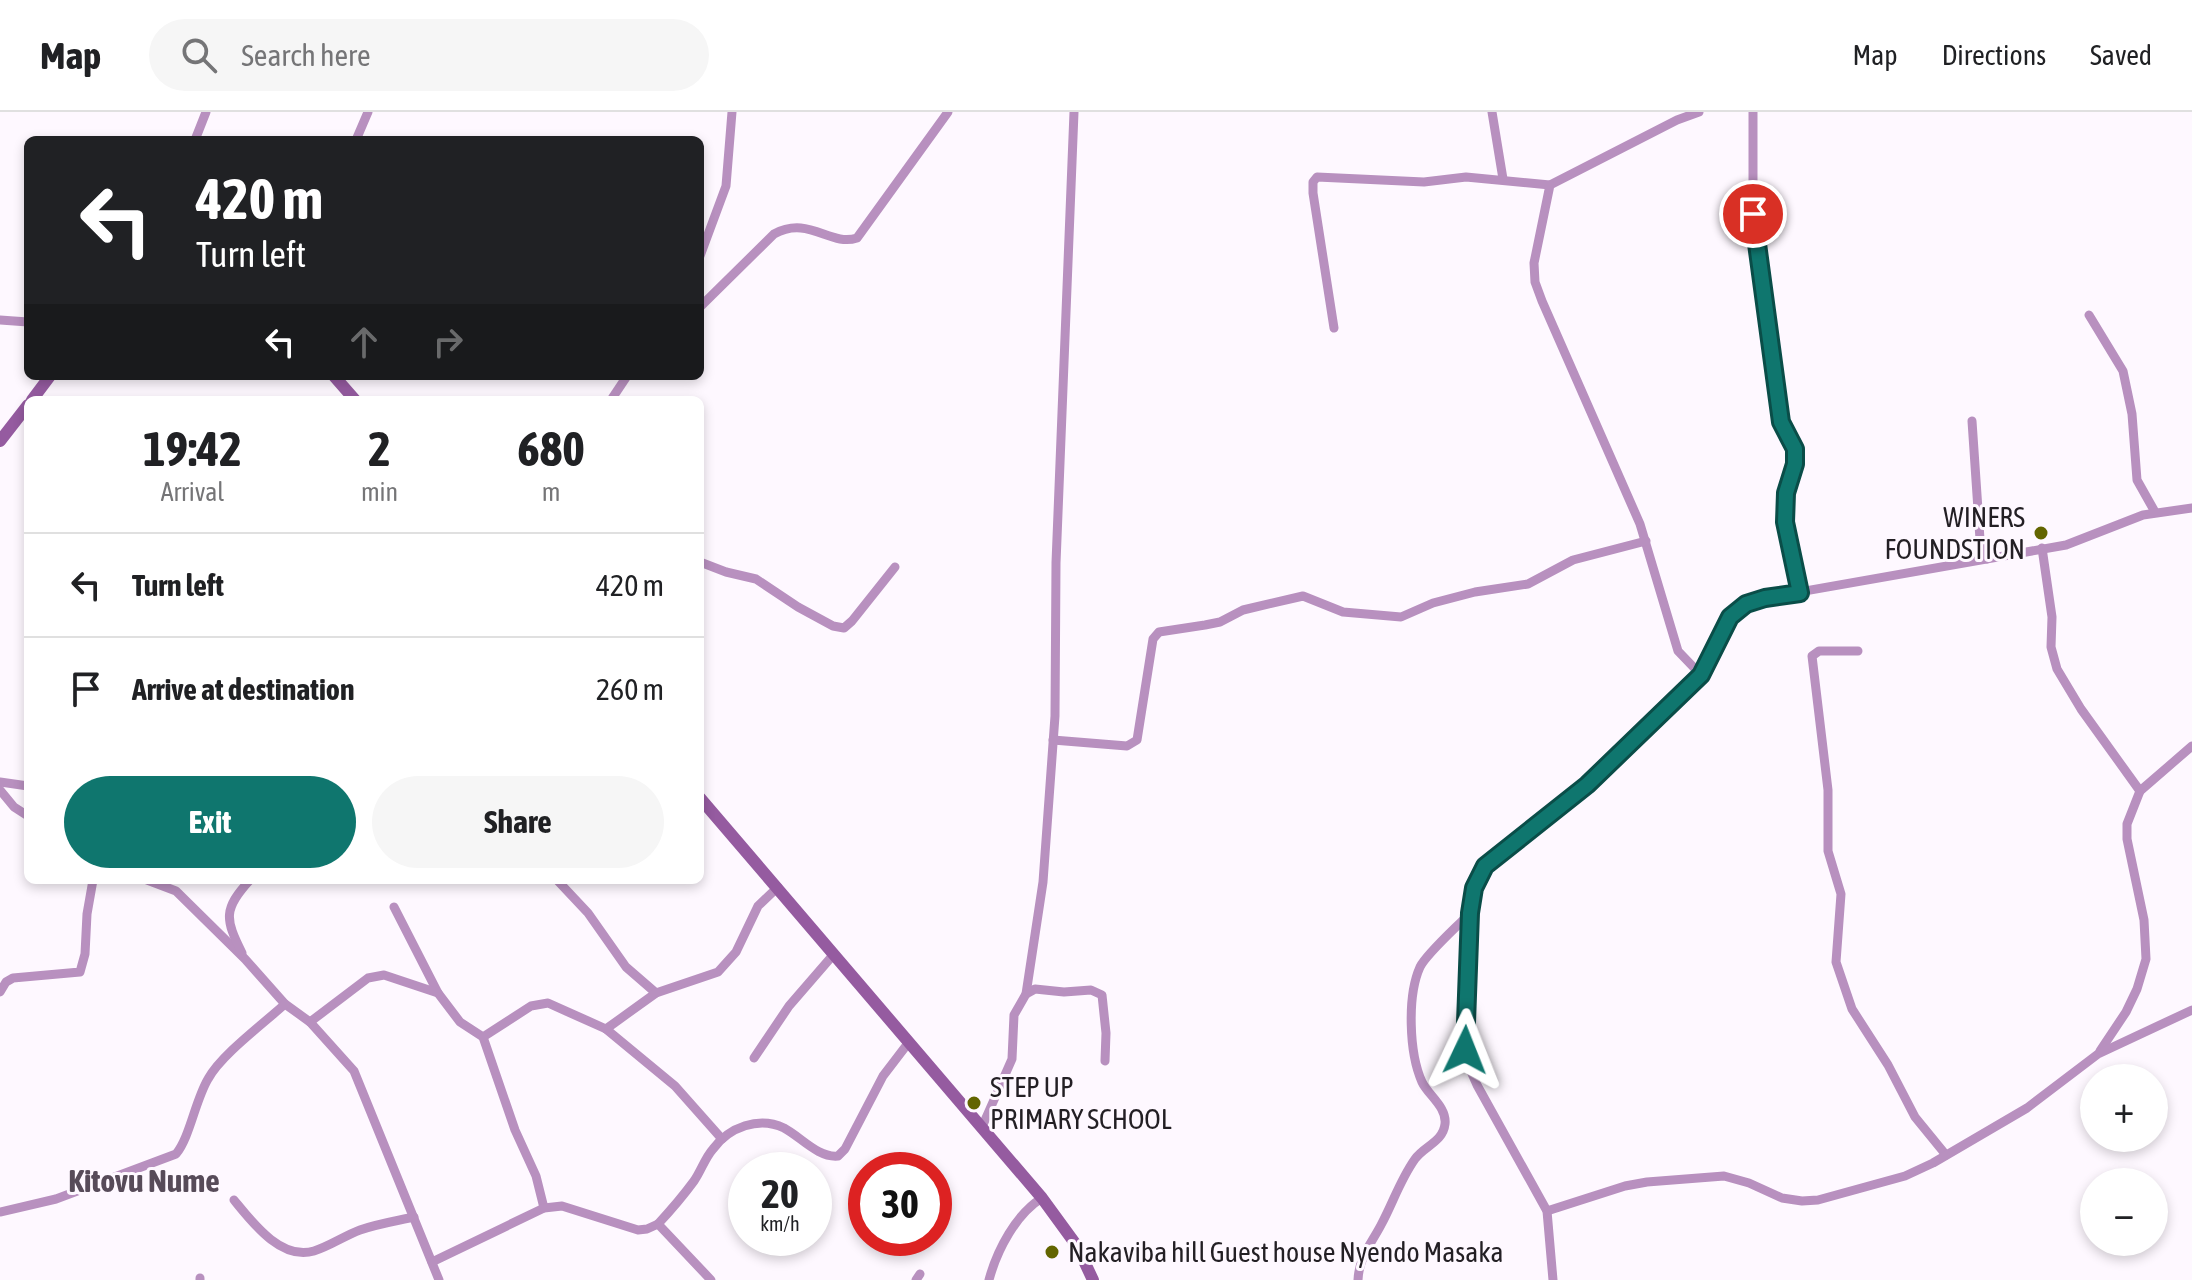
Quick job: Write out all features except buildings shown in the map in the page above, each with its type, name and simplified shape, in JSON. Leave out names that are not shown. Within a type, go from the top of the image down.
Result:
[{"type":"street","points":[[197,136],[206,112]]},
{"type":"street","points":[[358,136],[368,112]]},
{"type":"street","points":[[704,245],[726,186],[732,112]]},
{"type":"street","points":[[704,303],[774,234],[784,228],[797,226],[846,240],[857,238],[948,112]]},
{"type":"street","points":[[982,1127],[1012,1059],[1014,1015],[1026,994],[1043,882],[1053,740],[1056,563],[1074,112]]},
{"type":"street","points":[[1492,112],[1503,179]]},
{"type":"street","points":[[1334,328],[1313,193],[1313,182],[1317,177],[1424,182],[1466,177],[1550,185],[1677,120],[1699,112]]},
{"type":"street","points":[[1753,112],[1753,214],[1781,422],[1795,449],[1795,464],[1786,493],[1785,522],[1800,593]]},
{"type":"street","points":[[1550,185],[1534,263],[1535,282],[1646,541],[1678,651],[1701,675]]},
{"type":"street","points":[[2089,315],[2123,371],[2132,414],[2137,480],[2155,512]]},
{"type":"street","points":[[0,320],[24,322]]},
{"type":"street","points":[[35,396],[47,380]]},
{"type":"street","points":[[338,380],[352,396]]},
{"type":"street","points":[[0,441],[24,410]]},
{"type":"street","points":[[1972,421],[1981,554],[1987,559]]},
{"type":"street","points":[[1553,1280],[1547,1211],[1469,1067],[1465,1050],[1470,913],[1474,888],[1485,866],[1587,785],[1701,675],[1730,617],[1746,604],[1765,598],[2066,545],[2155,512],[2192,508]]},
{"type":"street","points":[[1053,740],[1127,746],[1137,740],[1153,639],[1159,632],[1220,622],[1243,610],[1303,596],[1343,612],[1401,617],[1433,603],[1475,592],[1528,584],[1573,560],[1646,541]]},
{"type":"street","points":[[2042,548],[2052,617],[2051,647],[2057,669],[2081,709],[2140,791]]},
{"type":"street","points":[[704,564],[756,579],[798,607],[833,626],[844,628],[895,567]]},
{"type":"street","points":[[1858,651],[1819,651],[1812,656],[1828,790],[1828,851],[1841,894],[1836,962],[1852,1009],[1888,1065],[1915,1117],[1946,1155]]},
{"type":"street","points":[[2098,1054],[2126,1012],[2146,959],[2144,920],[2127,839],[2127,824],[2140,791],[2192,746]]},
{"type":"street","points":[[0,782],[24,785]]},
{"type":"street","points":[[0,790],[24,813]]},
{"type":"street","points":[[704,803],[1042,1198],[1077,1246],[1093,1280]]},
{"type":"street","points":[[0,992],[6,982],[13,978],[80,972],[85,954],[92,884]]},
{"type":"street","points":[[158,884],[176,891],[245,959],[285,1004],[310,1022],[354,1071],[439,1280]]},
{"type":"street","points":[[245,959],[229,927],[228,914],[231,903],[247,884]]},
{"type":"street","points":[[561,884],[588,913],[626,967],[656,993]]},
{"type":"street","points":[[606,1029],[656,993],[718,972],[730,962],[751,917],[778,887]]},
{"type":"street","points":[[394,907],[438,993],[460,1022],[483,1037],[515,1130],[536,1176],[544,1208]]},
{"type":"street","points":[[1358,1280],[1359,1264],[1403,1177],[1417,1155],[1441,1136],[1445,1124],[1444,1114],[1422,1081],[1412,1038],[1411,1003],[1420,966],[1470,913]]},
{"type":"street","points":[[754,1058],[789,1006],[834,954]]},
{"type":"street","points":[[310,1022],[368,978],[375,976],[384,975],[438,993]]},
{"type":"street","points":[[1026,994],[1035,989],[1064,992],[1091,990],[1102,995],[1105,1061]]},
{"type":"street","points":[[483,1037],[531,1006],[548,1003],[606,1029],[675,1086],[722,1139]]},
{"type":"street","points":[[0,1212],[56,1199],[176,1154],[211,1073],[285,1004]]},
{"type":"street","points":[[1547,1211],[1625,1186],[1724,1176],[1782,1198],[1802,1201],[1818,1200],[1905,1176],[2027,1108],[2098,1054],[2192,1010]]},
{"type":"street","points":[[432,1262],[544,1208],[562,1206],[638,1230],[647,1229],[658,1224],[687,1191],[711,1150],[722,1139],[753,1122],[768,1122],[785,1128],[825,1154],[838,1156],[854,1134],[883,1076],[909,1042]]},
{"type":"street","points":[[989,1280],[998,1255],[1022,1215],[1042,1198]]},
{"type":"street","points":[[234,1200],[261,1232],[300,1252],[312,1251],[360,1230],[414,1217]]},
{"type":"street","points":[[658,1224],[711,1280]]},
{"type":"place","name":"WINERS FOUNDSTION","points":[[2041,533]]},
{"type":"place","name":"STEP UP PRIMARY SCHOOL","points":[[974,1103]]},
{"type":"place","name":"Nakaviba hill Guest house Nyendo Masaka","points":[[1052,1252]]},
{"type":"district","name":"Kitovu Nume","points":[[144,1180]]},
{"type":"route","points":[[1465,1050],[1470,913],[1474,888],[1485,866],[1587,785],[1701,675],[1730,617],[1746,604],[1800,593],[1785,522],[1786,493],[1795,464],[1795,449],[1781,422],[1753,214]]}]
